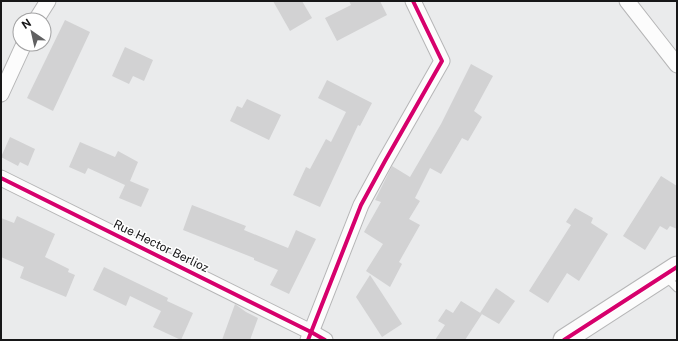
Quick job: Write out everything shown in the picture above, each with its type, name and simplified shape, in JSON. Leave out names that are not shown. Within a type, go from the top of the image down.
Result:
[{"type":"main road","points":[[564,340],[673,277]]},
{"type":"street","points":[[41,12],[48,1]]},
{"type":"street","points":[[310,336],[361,205],[442,61],[413,1]]},
{"type":"street","points":[[626,1],[677,65]]},
{"type":"street","points":[[1,94],[20,52]]},
{"type":"street","name":"Rue Hector Berlioz","points":[[1,178],[310,336],[325,340]]},
{"type":"building","points":[[273,1],[302,1],[312,18],[290,31]]},
{"type":"building","points":[[349,1],[380,1],[387,15],[337,41],[325,18],[351,5]]},
{"type":"building","points":[[65,20],[90,32],[53,111],[27,98],[49,52],[52,52],[52,47]]},
{"type":"building","points":[[125,47],[153,60],[144,81],[133,76],[129,84],[112,76]]},
{"type":"building","points":[[471,64],[493,76],[474,111],[482,117],[468,141],[462,138],[441,174],[430,168],[415,198],[420,201],[409,219],[420,225],[399,262],[402,264],[390,287],[366,271],[383,244],[364,232],[381,202],[375,200],[392,166],[410,177],[441,124]]},
{"type":"building","points":[[327,80],[372,103],[360,126],[358,125],[320,207],[293,195],[306,167],[310,169],[326,139],[331,142],[346,112],[318,98]]},
{"type":"building","points":[[247,99],[281,115],[269,140],[230,121],[237,106],[242,108]]},
{"type":"building","points":[[10,137],[35,149],[28,166],[20,162],[18,166],[1,157]]},
{"type":"building","points":[[80,142],[115,157],[118,151],[138,162],[130,181],[149,189],[141,207],[119,198],[125,185],[88,168],[85,174],[69,167]]},
{"type":"building","points":[[661,176],[677,186],[677,229],[670,226],[667,230],[660,226],[645,250],[623,236]]},
{"type":"building","points":[[192,205],[246,226],[244,230],[288,248],[296,230],[316,239],[289,294],[270,285],[278,270],[254,260],[254,258],[183,230]]},
{"type":"building","points":[[575,208],[593,218],[591,223],[608,234],[579,281],[567,273],[548,303],[529,291],[571,225],[566,222]]},
{"type":"building","points":[[17,216],[55,234],[45,257],[69,269],[68,272],[75,275],[66,297],[20,278],[24,267],[1,257],[1,218],[14,223]]},
{"type":"building","points":[[104,267],[168,298],[167,301],[193,313],[181,340],[153,327],[161,311],[130,296],[126,306],[93,290]]},
{"type":"building","points":[[370,275],[402,324],[382,337],[356,297]]},
{"type":"building","points":[[496,288],[515,301],[499,324],[480,313]]},
{"type":"building","points":[[461,301],[482,314],[465,340],[435,340],[445,325],[438,321],[446,309],[453,313]]},
{"type":"building","points":[[235,304],[258,318],[250,340],[222,340]]},
{"type":"cycle path","points":[[308,340],[361,205],[442,61],[413,1]]},
{"type":"cycle path","points":[[1,178],[325,340]]},
{"type":"cycle path","points":[[564,340],[677,267]]}]
